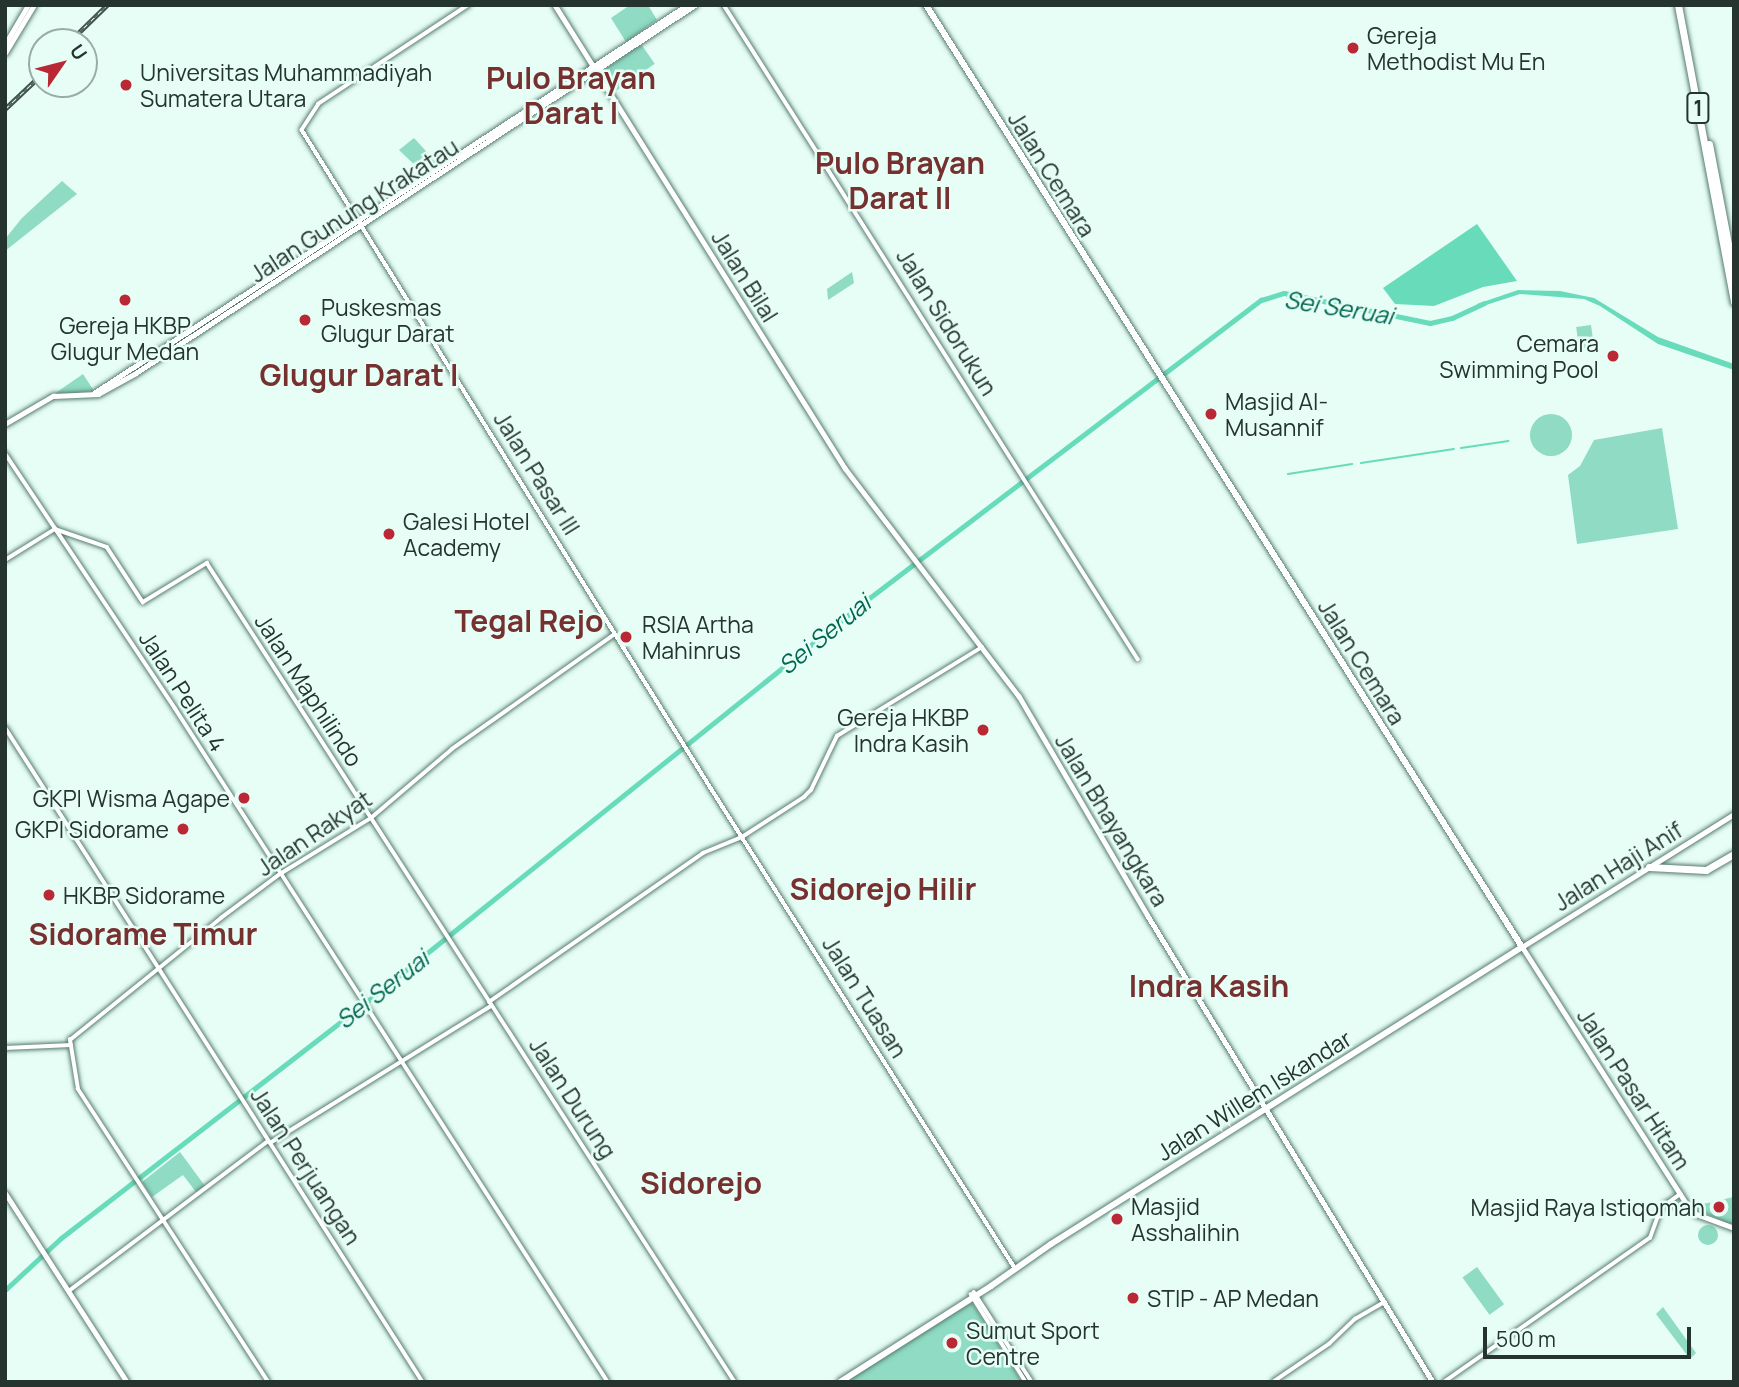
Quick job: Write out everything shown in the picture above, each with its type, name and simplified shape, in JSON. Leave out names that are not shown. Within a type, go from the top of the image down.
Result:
[{"type":"highway","name":"Jalan Cemara","points":[[928,5],[1522,947]]},
{"type":"highway","name":"1","points":[[1681,5],[1734,275]]},
{"type":"highway","name":"1","points":[[1681,5],[1734,302]]},
{"type":"highway","points":[[1658,862],[1701,867],[1716,863],[1734,852]]},
{"type":"highway","points":[[1649,867],[1706,870],[1734,852]]},
{"type":"highway","name":"Jalan Willem Iskandar","points":[[840,1382],[1263,1108],[1522,947]]},
{"type":"highway","name":"Jalan Willem Iskandar","points":[[832,1382],[975,1297]]},
{"type":"main road","points":[[5,52],[28,5]]},
{"type":"main road","points":[[5,44],[34,5]]},
{"type":"main road","name":"Jalan Bilal","points":[[555,5],[841,461],[914,558]]},
{"type":"main road","name":"Jalan Gunung Krakatau","points":[[596,69],[687,5]]},
{"type":"main road","name":"Jalan Gunung Krakatau","points":[[5,424],[53,397],[96,392],[361,224],[695,5]]},
{"type":"main road","name":"Jalan Bhayangkara","points":[[914,558],[1019,696],[1263,1108],[1433,1382]]},
{"type":"main road","name":"Jalan Haji Anif","points":[[1522,947],[1734,814]]},
{"type":"main road","name":"Jalan Pasar Hitam","points":[[1522,947],[1692,1211]]},
{"type":"main road","points":[[5,1195],[125,1382]]},
{"type":"main road","points":[[1692,1211],[1734,1228]]},
{"type":"main road","points":[[44,1255],[88,1324]]},
{"type":"street","name":"Jalan Pasar III","points":[[469,5],[319,104],[302,130],[684,744]]},
{"type":"street","name":"Jalan Sidorukun","points":[[724,5],[1138,659]]},
{"type":"street","name":"Jalan Pelita 4","points":[[5,453],[159,684],[608,1382]]},
{"type":"street","points":[[5,560],[55,529]]},
{"type":"street","name":"Jalan Maphilindo","points":[[55,529],[107,547],[143,602],[207,563],[450,939]]},
{"type":"street","name":"Jalan Rakyat","points":[[71,1045],[70,1040],[280,874],[371,818],[452,749],[615,634]]},
{"type":"street","points":[[68,1291],[269,1142],[490,1004],[703,853],[742,836],[809,793],[837,736],[983,646]]},
{"type":"street","name":"Jalan Perjuangan","points":[[5,727],[423,1382]]},
{"type":"street","name":"Jalan Tuasan","points":[[684,744],[1015,1268]]},
{"type":"street","name":"Jalan Durung","points":[[450,939],[735,1382]]},
{"type":"street","points":[[5,1048],[71,1045],[75,1083],[268,1382]]},
{"type":"street","points":[[1444,1382],[1650,1238],[1659,1212],[1680,1194]]},
{"type":"street","points":[[1667,1203],[1692,1211]]},
{"type":"street","points":[[975,1297],[1029,1382]]},
{"type":"street","points":[[1273,1382],[1329,1344],[1356,1319],[1384,1302]]},
{"type":"shaded area","points":[[630,5],[648,5],[657,20],[626,42],[611,18]]},
{"type":"shaded area","points":[[641,44],[655,64],[615,92],[601,72]]},
{"type":"shaded area","points":[[414,138],[436,162],[422,172],[399,150]]},
{"type":"shaded area","points":[[62,181],[77,194],[5,251],[5,239],[22,218]]},
{"type":"shaded area","points":[[1477,224],[1517,281],[1483,287],[1434,306],[1395,304],[1383,288]]},
{"type":"shaded area","points":[[852,272],[854,283],[828,300],[827,289]]},
{"type":"shaded area","points":[[1518,290],[1560,291],[1594,298],[1658,337],[1734,364],[1734,370],[1658,344],[1600,306],[1584,299],[1520,294],[1480,307],[1477,304]]},
{"type":"shaded area","points":[[1591,325],[1594,347],[1579,349],[1576,327]]},
{"type":"shaded area","points":[[83,374],[94,391],[56,395],[57,392]]},
{"type":"shaded area","points":[[1551,414],[1566,420],[1572,435],[1566,450],[1551,456],[1536,450],[1530,435],[1536,420]]},
{"type":"shaded area","points":[[1662,428],[1678,529],[1577,544],[1568,475],[1580,466],[1594,440]]},
{"type":"shaded area","points":[[180,1152],[205,1186],[196,1192],[183,1175],[152,1197],[142,1182]]},
{"type":"shaded area","points":[[1733,1197],[1734,1227],[1691,1206],[1713,1202]]},
{"type":"shaded area","points":[[1704,1225],[1712,1225],[1718,1235],[1712,1245],[1704,1245],[1698,1239],[1698,1231]]},
{"type":"shaded area","points":[[1477,1267],[1504,1304],[1489,1315],[1462,1278]]},
{"type":"shaded area","name":"Sumut Sport Centre","points":[[973,1304],[1022,1382],[845,1382]]},
{"type":"shaded area","points":[[1663,1307],[1696,1353],[1690,1359],[1656,1314]]},
{"type":"waterway","name":"Sei Seruai","points":[[5,1290],[61,1238],[371,998],[868,599],[1261,300],[1284,293],[1430,323],[1452,318],[1484,303]]},
{"type":"waterway","points":[[1461,448],[1508,441]]},
{"type":"waterway","points":[[1361,463],[1454,449]]},
{"type":"waterway","points":[[1288,474],[1352,464]]},
{"type":"railway","points":[[83,28],[107,5]]},
{"type":"railway","points":[[5,109],[28,87]]},
{"type":"place","name":"Gereja Methodist Mu En","points":[[1353,48]]},
{"type":"place","name":"Universitas Muhammadiyah Sumatera Utara","points":[[126,85]]},
{"type":"place","name":"Gereja HKBP Glugur Medan","points":[[125,300]]},
{"type":"place","name":"Puskesmas Glugur Darat","points":[[305,320]]},
{"type":"place","name":"Cemara Swimming Pool","points":[[1613,356]]},
{"type":"place","name":"Masjid Al- Musannif","points":[[1211,414]]},
{"type":"place","name":"Galesi Hotel Academy","points":[[389,534]]},
{"type":"place","name":"RSIA Artha Mahinrus","points":[[626,637]]},
{"type":"place","name":"Gereja HKBP Indra Kasih","points":[[983,730]]},
{"type":"place","name":"GKPI Wisma Agape","points":[[244,798]]},
{"type":"place","name":"GKPI Sidorame","points":[[183,829]]},
{"type":"place","name":"HKBP Sidorame","points":[[49,895]]},
{"type":"place","name":"Masjid Raya Istiqomah","points":[[1719,1207]]},
{"type":"place","name":"Masjid Asshalihin","points":[[1117,1219]]},
{"type":"place","name":"STIP - AP Medan","points":[[1133,1298]]},
{"type":"place","name":"Sumut Sport Centre","points":[[952,1343]]},
{"type":"district","name":"Pulo Brayan Darat I","points":[[571,95]]},
{"type":"district","name":"Pulo Brayan Darat II","points":[[900,180]]},
{"type":"district","name":"Glugur Darat I","points":[[359,375]]},
{"type":"district","name":"Tegal Rejo","points":[[529,621]]},
{"type":"district","name":"Sidorejo Hilir","points":[[883,889]]},
{"type":"district","name":"Sidorame Timur","points":[[143,934]]},
{"type":"district","name":"Indra Kasih","points":[[1209,986]]},
{"type":"district","name":"Sidorejo","points":[[701,1183]]}]
